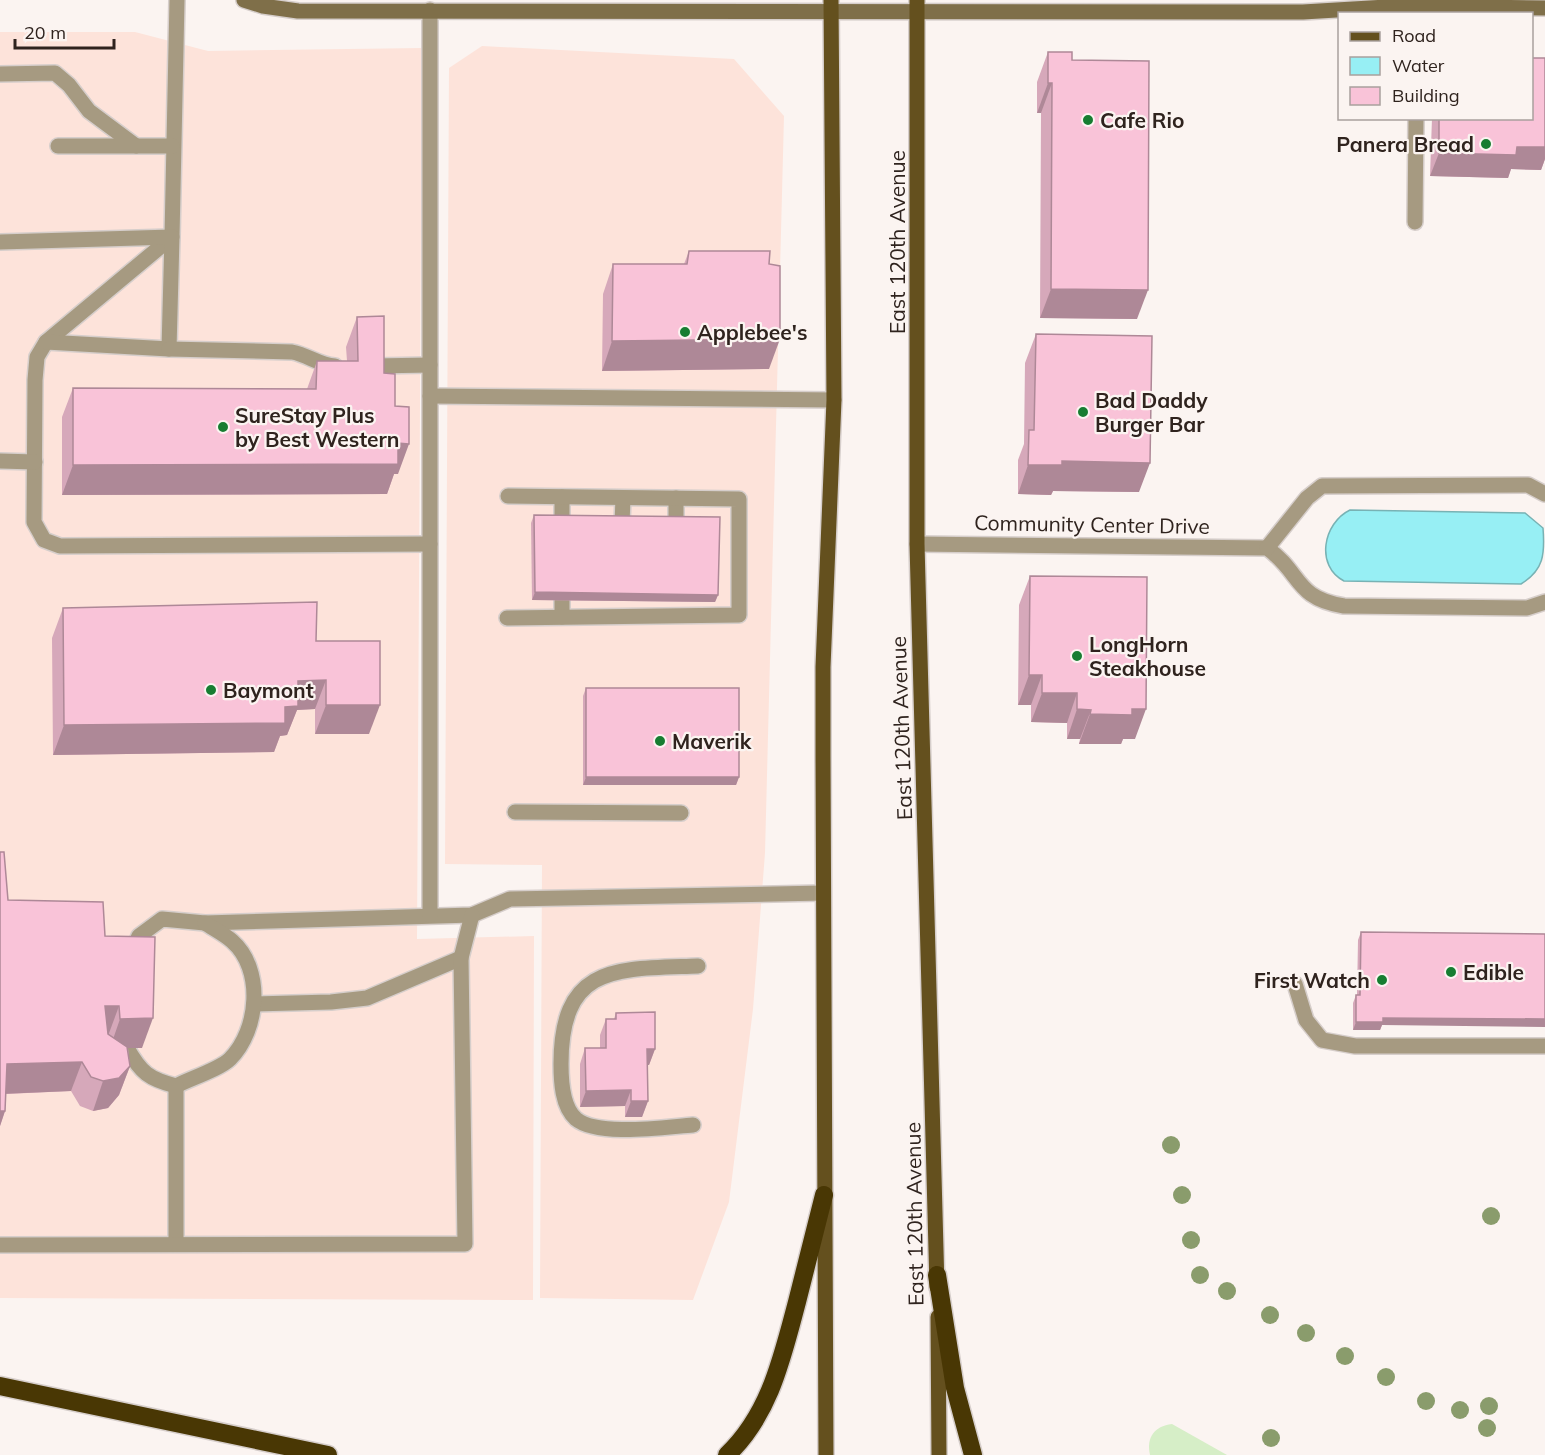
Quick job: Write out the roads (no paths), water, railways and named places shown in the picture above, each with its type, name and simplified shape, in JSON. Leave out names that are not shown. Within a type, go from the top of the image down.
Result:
[{"type":"highway","points":[[727,1455],[751,1428],[770,1393],[782,1360],[824,1195]]},
{"type":"highway","points":[[937,1275],[955,1388],[973,1455]]},
{"type":"highway","points":[[0,1386],[327,1455]]},
{"type":"main road","points":[[826,1455],[823,667],[834,400],[831,5]]},
{"type":"main road","name":"East 120th Avenue","points":[[917,6],[917,544],[937,1275],[939,1455]]},
{"type":"street","points":[[169,349],[177,0]]},
{"type":"street","points":[[244,0],[298,11],[628,12],[831,5],[1303,12],[1403,6],[1545,8]]},
{"type":"street","points":[[430,10],[430,915]]},
{"type":"street","points":[[0,74],[55,73],[106,126],[136,146]]},
{"type":"street","points":[[1415,222],[1416,120]]},
{"type":"street","points":[[58,146],[172,146]]},
{"type":"street","points":[[0,242],[172,237]]},
{"type":"street","points":[[172,237],[46,342],[38,357],[35,380],[34,522],[44,540],[60,546],[430,544]]},
{"type":"street","points":[[46,342],[169,349],[292,352],[310,355],[323,365],[347,367]]},
{"type":"street","points":[[374,366],[430,365]]},
{"type":"street","points":[[430,396],[834,400]]},
{"type":"street","points":[[0,462],[35,462]]},
{"type":"street","points":[[1545,494],[1528,485],[1322,486],[1307,498],[1267,548],[1282,558],[1307,593],[1326,603],[1344,606],[1527,608],[1545,602]]},
{"type":"street","points":[[507,618],[562,617],[622,609],[675,609],[739,615],[739,499],[508,496]]},
{"type":"street","points":[[562,497],[562,523]]},
{"type":"street","points":[[622,524],[623,498]]},
{"type":"street","points":[[676,498],[676,524]]},
{"type":"street","name":"Community Center Drive","points":[[917,544],[1267,548]]},
{"type":"street","points":[[562,601],[562,617]]},
{"type":"street","points":[[515,812],[681,813]]},
{"type":"street","points":[[126,966],[139,936],[162,919],[205,923],[472,915],[510,899],[823,893]]},
{"type":"street","points":[[0,1245],[465,1244],[461,958],[472,915]]},
{"type":"street","points":[[127,1048],[136,1065],[153,1080],[176,1086],[230,1060],[248,1030],[254,1004],[252,969],[233,941],[205,923]]},
{"type":"street","points":[[254,1004],[331,1002],[367,998],[461,958]]},
{"type":"street","points":[[693,1125],[596,1128],[576,1119],[565,1102],[561,1036],[567,1013],[576,997],[590,983],[606,975],[626,970],[698,966]]},
{"type":"street","points":[[1296,984],[1306,1020],[1312,1030],[1322,1040],[1337,1044],[1545,1046]]},
{"type":"street","points":[[176,1086],[176,1244]]},
{"type":"water","points":[[1350,510],[1525,513],[1543,528],[1543,553],[1539,567],[1529,579],[1521,584],[1344,581],[1329,565],[1326,545],[1334,524]]},
{"type":"place","name":"Cafe Rio","points":[[1088,120]]},
{"type":"place","name":"Panera Bread","points":[[1486,144]]},
{"type":"place","name":"Applebee's","points":[[685,332]]},
{"type":"place","name":"Bad Daddy Burger Bar","points":[[1083,412]]},
{"type":"place","name":"SureStay Plus by Best Western","points":[[223,427]]},
{"type":"place","name":"LongHorn Steakhouse","points":[[1077,656]]},
{"type":"place","name":"Baymont","points":[[211,690]]},
{"type":"place","name":"Maverik","points":[[660,741]]},
{"type":"place","name":"Edible","points":[[1451,972]]},
{"type":"place","name":"First Watch","points":[[1382,980]]}]
